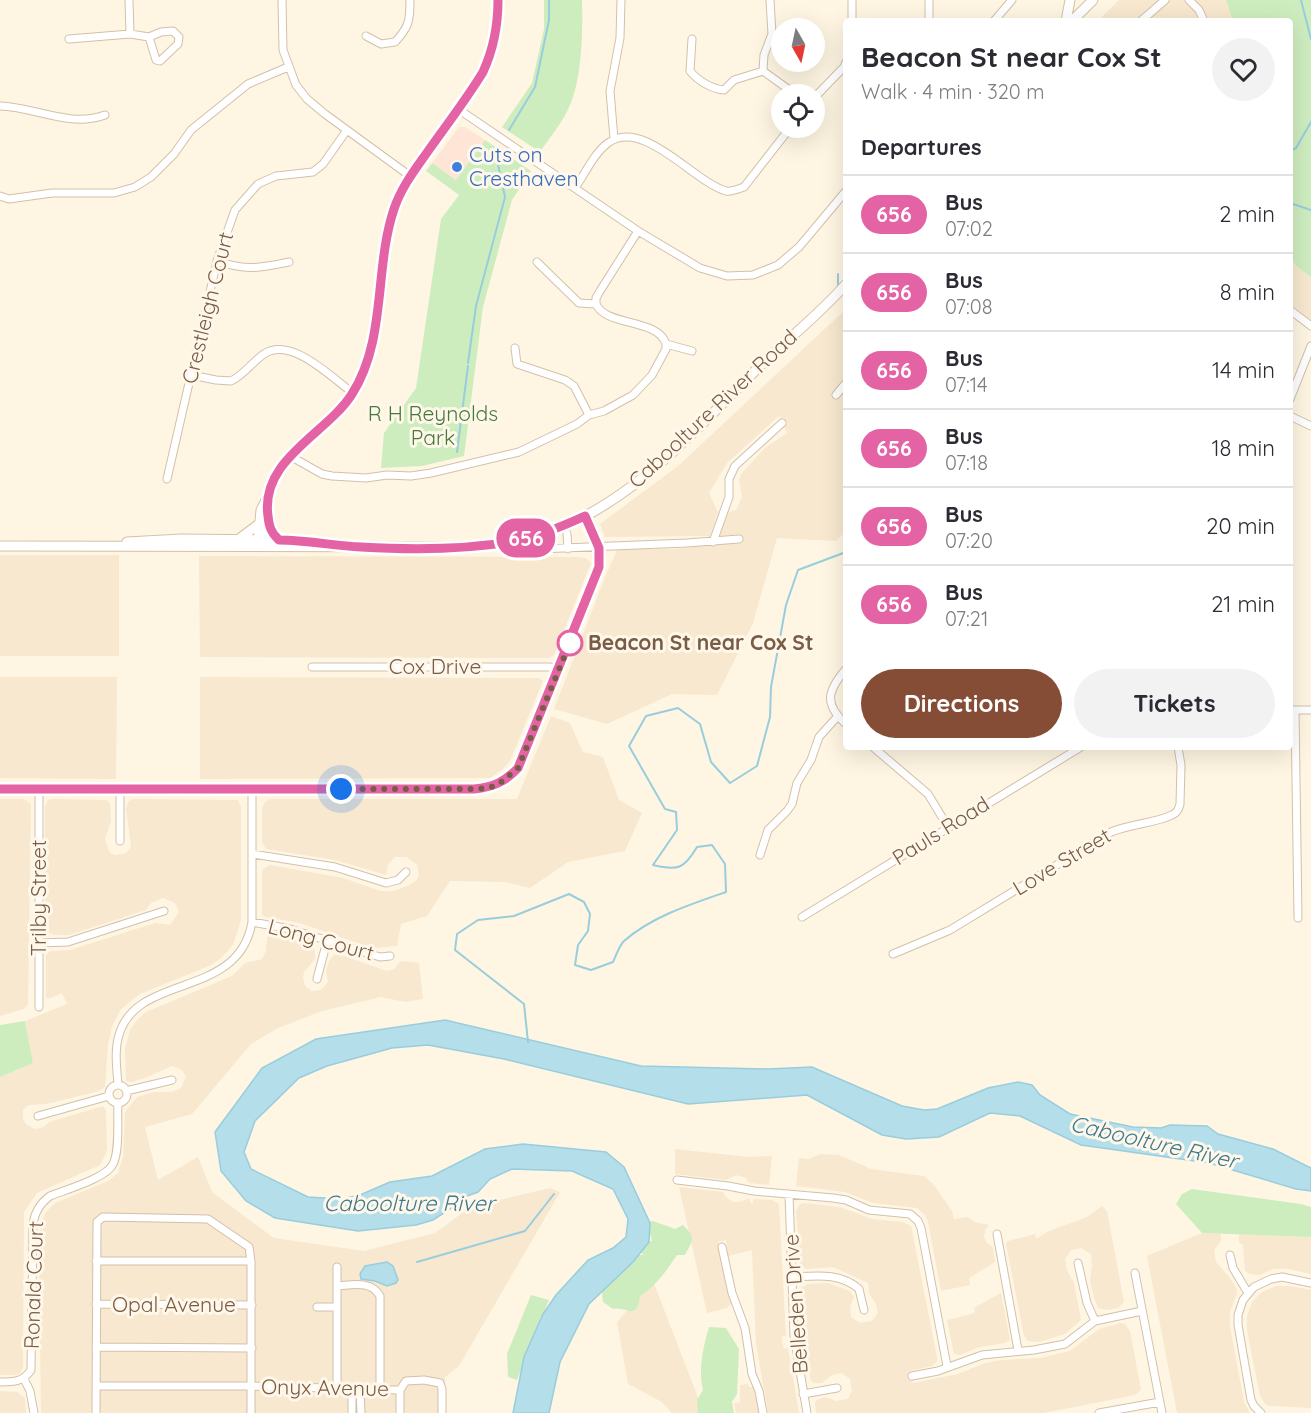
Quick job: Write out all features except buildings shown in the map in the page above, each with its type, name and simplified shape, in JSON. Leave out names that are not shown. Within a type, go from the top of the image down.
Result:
[{"type":"main road","points":[[1067,18],[1070,0]]},
{"type":"main road","points":[[1075,18],[1093,0]]},
{"type":"main road","name":"Caboolture River Road","points":[[0,546],[131,548],[259,544],[477,547],[539,535],[585,516],[623,494],[687,438],[843,287]]},
{"type":"main road","points":[[267,512],[271,531],[279,540]]},
{"type":"main road","points":[[239,539],[259,524]]},
{"type":"main road","name":"Caboolture River Road","points":[[104,546],[141,541],[239,539],[259,544],[279,540],[360,547]]},
{"type":"street","points":[[129,0],[130,34]]},
{"type":"street","points":[[282,0],[283,50],[296,85],[307,99],[410,176]]},
{"type":"street","points":[[366,36],[381,44],[394,42],[408,24],[410,0]]},
{"type":"street","points":[[259,544],[260,510],[276,478],[301,444],[334,416],[353,393],[363,374],[370,354],[391,218],[398,198],[410,176],[474,86],[491,54],[496,34],[498,0]]},
{"type":"street","points":[[615,139],[609,101],[620,38],[621,0]]},
{"type":"street","points":[[763,71],[764,55],[772,34],[770,0]]},
{"type":"street","points":[[852,0],[852,18]]},
{"type":"street","points":[[929,0],[929,18]]},
{"type":"street","points":[[997,18],[1012,0]]},
{"type":"street","points":[[1144,18],[1165,0]]},
{"type":"street","points":[[1190,0],[1203,18]]},
{"type":"street","points":[[69,39],[130,34],[149,37],[161,32],[173,31],[179,37],[178,44],[160,61],[154,56],[149,37]]},
{"type":"street","points":[[692,39],[690,71],[694,76],[716,89],[724,90],[734,80],[763,71]]},
{"type":"street","points":[[0,196],[9,199],[52,193],[114,193],[135,187],[151,177],[174,154],[191,130],[248,84],[288,67]]},
{"type":"street","points":[[825,87],[843,68]]},
{"type":"street","points":[[763,71],[781,84]]},
{"type":"street","points":[[0,106],[15,107],[58,118],[93,119],[105,115]]},
{"type":"street","points":[[458,109],[638,231],[700,268],[727,276],[753,274],[778,265],[790,255],[843,194]]},
{"type":"street","name":"Crestleigh Court","points":[[166,478],[217,261],[235,210],[258,184],[276,176],[313,172],[323,164],[347,130]]},
{"type":"street","points":[[575,188],[600,151],[615,139],[624,137],[651,144],[719,188],[733,191],[744,187],[782,138]]},
{"type":"street","points":[[290,456],[311,470],[332,476],[411,476],[469,465],[488,458],[519,452],[633,395],[652,375],[666,349],[666,344],[660,335],[650,329],[606,315],[599,310],[596,298],[638,231]]},
{"type":"street","points":[[217,261],[236,267],[254,269],[289,262]]},
{"type":"street","points":[[537,262],[574,300],[586,305],[596,303]]},
{"type":"street","points":[[1293,312],[1311,326]]},
{"type":"street","points":[[666,344],[692,351]]},
{"type":"street","points":[[1293,391],[1311,346]]},
{"type":"street","points":[[191,375],[216,381],[231,381],[265,353],[283,348],[299,354],[353,393]]},
{"type":"street","points":[[515,348],[517,364],[564,380],[574,386],[589,415]]},
{"type":"street","points":[[836,395],[843,387]]},
{"type":"street","points":[[1293,417],[1311,426]]},
{"type":"street","points":[[713,542],[729,497],[729,478],[735,466],[782,423]]},
{"type":"street","points":[[259,544],[267,512],[268,496]]},
{"type":"street","points":[[0,789],[489,788],[509,777],[518,768],[599,567],[599,548],[585,516]]},
{"type":"street","points":[[567,534],[568,549]]},
{"type":"street","points":[[539,549],[599,548],[740,539]]},
{"type":"street","name":"Cox Drive","points":[[312,667],[550,668],[558,671]]},
{"type":"street","points":[[843,673],[831,690],[832,708],[843,721]]},
{"type":"street","points":[[1298,918],[1293,710],[1311,710]]},
{"type":"street","points":[[760,855],[768,830],[792,804],[797,783],[811,760],[819,737],[838,716]]},
{"type":"street","points":[[877,750],[928,794],[948,827]]},
{"type":"street","name":"Pauls Road","points":[[802,917],[1076,750]]},
{"type":"street","name":"Love Street","points":[[892,954],[950,930],[1111,832],[1124,826],[1173,815],[1179,809],[1180,804],[1178,750]]},
{"type":"street","name":"Trilby Street","points":[[39,789],[39,1007]]},
{"type":"street","points":[[120,789],[120,841]]},
{"type":"street","points":[[118,1085],[117,1041],[126,1019],[152,999],[225,968],[246,944],[252,922],[252,789]]},
{"type":"street","points":[[252,854],[335,867],[386,884],[398,880],[406,872]]},
{"type":"street","points":[[39,943],[68,942],[164,911]]},
{"type":"street","name":"Long Court","points":[[252,922],[290,928],[380,957],[390,956]]},
{"type":"street","points":[[317,979],[327,941]]},
{"type":"street","points":[[126,1091],[172,1080]]},
{"type":"street","points":[[118,1085],[126,1091]]},
{"type":"street","points":[[118,1085],[111,1089],[109,1096],[112,1101],[118,1103],[125,1098],[126,1091]]},
{"type":"street","points":[[38,1116],[109,1096]]},
{"type":"street","name":"Ronald Court","points":[[0,1382],[17,1382],[24,1379],[31,1371],[34,1218],[42,1201],[112,1168],[116,1156],[118,1103]]},
{"type":"street","points":[[677,1180],[846,1200],[869,1210],[910,1214],[918,1221],[947,1366]]},
{"type":"street","name":"Belleden Drive","points":[[789,1194],[794,1335],[807,1413]]},
{"type":"street","points":[[96,1413],[97,1222],[103,1217],[208,1219],[249,1247],[252,1262],[251,1413]]},
{"type":"street","points":[[997,1234],[1018,1350]]},
{"type":"street","points":[[723,1247],[732,1293],[745,1328],[750,1364],[763,1413]]},
{"type":"street","points":[[1230,1255],[1233,1268],[1248,1293]]},
{"type":"street","points":[[96,1261],[252,1262]]},
{"type":"street","points":[[1078,1263],[1086,1303],[1095,1321]]},
{"type":"street","points":[[337,1267],[337,1389]]},
{"type":"street","points":[[1135,1273],[1162,1413]]},
{"type":"street","points":[[792,1277],[832,1276],[846,1281],[860,1292],[864,1310]]},
{"type":"street","points":[[1262,1413],[1257,1410],[1251,1400],[1238,1325],[1239,1308],[1248,1293],[1262,1282],[1282,1277],[1311,1283]]},
{"type":"street","points":[[337,1286],[370,1286],[375,1288],[380,1296],[380,1390]]},
{"type":"street","name":"Opal Avenue","points":[[96,1304],[252,1305]]},
{"type":"street","points":[[317,1307],[337,1306]]},
{"type":"street","points":[[912,1376],[938,1371],[982,1355],[1034,1350],[1065,1344],[1095,1321],[1142,1311]]},
{"type":"street","points":[[96,1347],[252,1348]]},
{"type":"street","points":[[24,1379],[30,1391],[34,1413]]},
{"type":"street","points":[[400,1413],[400,1390],[406,1381],[424,1380],[440,1383],[442,1413]]},
{"type":"street","name":"Onyx Avenue","points":[[96,1386],[251,1386],[400,1390]]},
{"type":"street","points":[[803,1394],[837,1388]]},
{"type":"street","points":[[352,1413],[356,1390]]},
{"type":"street","points":[[356,1390],[361,1413]]},
{"type":"street","points":[[1100,1413],[1160,1402]]},
{"type":"shaded area","points":[[1119,0],[1226,0],[1232,18],[1101,18]]},
{"type":"shaded area","points":[[459,127],[465,127],[485,140],[456,180],[432,163]]},
{"type":"shaded area","points":[[1293,261],[1311,277],[1311,320],[1293,306]]},
{"type":"shaded area","points":[[843,312],[843,534],[836,541],[777,538],[753,623],[717,695],[672,694],[607,724],[554,709],[618,548],[673,549],[715,545],[726,513],[736,510],[742,497],[739,480],[741,474],[765,448],[787,433],[779,416],[727,463],[709,493],[718,512],[710,536],[605,537],[600,524],[678,466]]},
{"type":"shaded area","points":[[0,555],[119,555],[119,656],[0,656]]},
{"type":"shaded area","points":[[199,556],[578,557],[586,558],[591,563],[554,655],[549,658],[200,657]]},
{"type":"shaded area","points":[[0,677],[117,677],[116,779],[0,778]]},
{"type":"shaded area","points":[[200,677],[539,678],[543,681],[510,761],[490,778],[200,779]]},
{"type":"shaded area","points":[[551,716],[570,723],[583,752],[603,757],[619,800],[642,813],[625,851],[568,862],[530,888],[505,882],[450,881],[427,916],[401,924],[397,946],[372,948],[300,923],[265,917],[262,914],[262,873],[263,869],[270,865],[343,878],[381,891],[393,891],[408,886],[417,880],[419,875],[417,865],[407,857],[395,857],[388,865],[386,875],[335,860],[266,849],[262,842],[262,808],[265,802],[270,799],[517,799]]},
{"type":"shaded area","points":[[0,799],[24,799],[31,804],[28,1004],[24,1009],[0,1016]]},
{"type":"shaded area","points":[[51,799],[107,800],[110,803],[111,821],[105,840],[110,853],[115,855],[126,853],[131,847],[126,809],[128,802],[132,799],[238,800],[241,807],[241,920],[233,945],[221,958],[209,966],[140,994],[121,1009],[112,1026],[108,1044],[105,1087],[99,1091],[46,1104],[29,1105],[23,1110],[23,1119],[34,1129],[44,1127],[49,1122],[104,1107],[107,1151],[100,1165],[37,1193],[24,1212],[23,1368],[16,1375],[0,1375],[0,1077],[33,1063],[25,1021],[67,1004],[62,993],[48,999],[46,997],[46,955],[50,951],[70,950],[155,923],[170,925],[179,912],[175,903],[163,898],[151,903],[146,910],[69,935],[53,935],[47,932],[45,925],[45,806]]},
{"type":"shaded area","points":[[273,934],[312,944],[315,959],[304,972],[303,977],[305,986],[312,991],[321,990],[328,982],[326,971],[329,961],[338,954],[387,971],[394,969],[401,961],[419,963],[423,999],[405,1002],[381,997],[322,1011],[278,1028],[251,1044],[192,1114],[145,1127],[158,1180],[198,1157],[212,1192],[274,1238],[364,1251],[435,1233],[465,1211],[483,1204],[550,1188],[560,1192],[459,1366],[445,1377],[445,1413],[41,1413],[39,1267],[41,1222],[46,1212],[55,1203],[108,1181],[118,1173],[123,1157],[125,1112],[137,1097],[154,1092],[172,1092],[181,1088],[186,1077],[182,1070],[172,1066],[145,1078],[132,1082],[126,1081],[125,1049],[130,1030],[146,1012],[232,976],[245,963],[262,959],[266,951],[267,938]]},
{"type":"shaded area","points":[[675,1149],[748,1157],[772,1156],[769,1185],[749,1183],[746,1178],[736,1175],[726,1180],[675,1174]]},
{"type":"shaded area","points":[[820,1154],[839,1155],[871,1169],[924,1176],[934,1185],[952,1211],[954,1219],[968,1217],[974,1222],[989,1225],[984,1237],[993,1247],[995,1262],[969,1278],[970,1285],[941,1291],[928,1222],[925,1215],[917,1208],[873,1203],[845,1192],[796,1186],[799,1158],[809,1159]]},
{"type":"shaded area","points":[[679,1187],[723,1192],[733,1202],[750,1198],[750,1203],[753,1203],[753,1199],[772,1200],[779,1204],[786,1336],[782,1336],[782,1341],[784,1349],[788,1348],[799,1413],[768,1413],[756,1344],[752,1250],[728,1256],[726,1240],[718,1242],[732,1303],[727,1308],[707,1313]]},
{"type":"shaded area","points":[[800,1204],[840,1207],[872,1219],[903,1222],[911,1226],[937,1357],[937,1361],[932,1366],[910,1371],[913,1383],[958,1374],[985,1363],[1040,1358],[1070,1351],[1099,1329],[1120,1323],[1125,1324],[1130,1331],[1141,1390],[1135,1395],[1044,1413],[816,1413],[817,1400],[825,1397],[836,1401],[848,1399],[852,1391],[850,1379],[842,1373],[832,1375],[822,1383],[811,1381],[802,1339],[801,1288],[808,1284],[828,1283],[850,1291],[854,1297],[850,1307],[851,1317],[860,1323],[872,1321],[878,1313],[876,1304],[869,1293],[868,1283],[833,1267],[807,1269],[800,1265],[796,1211]]},
{"type":"shaded area","points":[[1102,1206],[1107,1211],[1124,1302],[1118,1308],[1107,1310],[1098,1308],[1090,1281],[1091,1254],[1081,1248],[1071,1250],[1065,1259],[1067,1270],[1074,1283],[1081,1320],[1065,1334],[1039,1342],[1028,1341],[1024,1336],[1006,1244],[1008,1241],[1035,1234],[1036,1239],[1049,1231],[1087,1217]]},
{"type":"shaded area","points":[[1202,1233],[1221,1234],[1221,1241],[1214,1250],[1216,1262],[1237,1289],[1230,1312],[1230,1326],[1244,1402],[1250,1413],[1177,1413],[1147,1256]]},
{"type":"shaded area","points":[[1239,1234],[1311,1237],[1311,1274],[1289,1269],[1273,1269],[1259,1275],[1249,1274],[1245,1271],[1243,1245],[1239,1242]]},
{"type":"shaded area","points":[[653,1281],[704,1413],[672,1413],[662,1402],[628,1384],[617,1322]]},
{"type":"shaded area","points":[[1276,1286],[1311,1290],[1311,1408],[1266,1405],[1260,1396],[1247,1330],[1247,1316],[1252,1302],[1262,1292]]},
{"type":"shaded area","points":[[1001,1293],[1010,1340],[980,1347],[960,1355],[954,1354],[947,1320],[975,1313],[974,1308]]},
{"type":"shaded area","points":[[748,1384],[756,1390],[760,1413],[736,1413],[734,1403],[740,1402],[740,1385]]},
{"type":"shaded area","points":[[0,1391],[17,1392],[25,1398],[26,1413],[0,1413]]},
{"type":"green space","points":[[544,0],[582,0],[582,25],[581,54],[574,94],[564,117],[540,152],[502,127],[532,83],[544,29]]},
{"type":"green space","points":[[1226,0],[1311,0],[1311,277],[1293,261],[1293,18],[1232,18]]},
{"type":"green space","name":"R H Reynolds Park","points":[[485,140],[531,171],[512,200],[483,307],[464,456],[422,466],[381,468],[384,433],[416,388],[441,219],[459,195],[426,171],[432,163],[456,180]]},
{"type":"green space","points":[[25,1021],[33,1063],[0,1077],[0,1025]]},
{"type":"green space","points":[[1192,1189],[1311,1207],[1311,1237],[1202,1233],[1176,1204],[1182,1194]]},
{"type":"green space","points":[[653,1221],[675,1229],[683,1225],[692,1237],[690,1246],[685,1255],[677,1255],[656,1282],[640,1296],[639,1304],[634,1311],[613,1309],[603,1302],[603,1290],[612,1283],[616,1275],[621,1275],[621,1271],[627,1265],[633,1263],[632,1260],[636,1255],[643,1255],[640,1250],[644,1243],[652,1241],[651,1236],[643,1230],[644,1223]]},
{"type":"green space","points":[[531,1295],[549,1300],[517,1380],[508,1377],[507,1354]]},
{"type":"green space","points":[[709,1327],[726,1328],[739,1349],[737,1394],[732,1402],[734,1413],[698,1413],[697,1400],[703,1390],[702,1358]]},
{"type":"water","name":"Caboolture River","points":[[445,1020],[641,1066],[768,1069],[812,1067],[902,1106],[924,1110],[937,1109],[988,1088],[1018,1082],[1032,1085],[1040,1095],[1070,1114],[1133,1127],[1207,1126],[1218,1134],[1273,1149],[1311,1168],[1311,1191],[1296,1189],[1209,1163],[1081,1145],[1020,1116],[990,1113],[939,1137],[906,1139],[882,1135],[807,1095],[688,1104],[504,1059],[428,1045],[392,1048],[327,1066],[299,1078],[255,1121],[244,1152],[251,1169],[308,1197],[341,1199],[360,1195],[390,1182],[432,1176],[485,1149],[523,1144],[606,1152],[624,1167],[650,1223],[649,1242],[633,1262],[589,1304],[560,1362],[549,1413],[513,1413],[524,1357],[543,1314],[556,1295],[588,1260],[613,1248],[626,1237],[628,1219],[613,1189],[572,1171],[512,1169],[490,1179],[478,1192],[456,1200],[453,1207],[433,1220],[416,1225],[358,1231],[275,1218],[246,1201],[221,1171],[215,1132],[262,1068],[316,1039]]},
{"type":"water","points":[[387,1262],[393,1266],[398,1280],[396,1283],[387,1286],[361,1279],[360,1274],[365,1266]]},
{"type":"waterway","points":[[509,130],[535,87],[549,20],[549,0]]},
{"type":"waterway","points":[[1301,0],[1311,39]]},
{"type":"waterway","points":[[1293,150],[1311,122]]},
{"type":"waterway","points":[[468,363],[476,306],[505,197],[496,148]]},
{"type":"waterway","points":[[1293,204],[1311,210]]},
{"type":"waterway","points":[[838,274],[838,285]]},
{"type":"waterway","points":[[457,452],[468,366]]},
{"type":"waterway","points":[[528,1042],[524,1004],[455,950],[457,934],[478,920],[514,916],[569,894],[584,902],[590,914],[588,931],[578,945],[575,965],[591,970],[613,962],[624,941],[646,925],[672,912],[726,892],[725,864],[712,845],[697,847],[688,860],[680,866],[669,868],[653,865],[677,830],[676,812],[665,809],[629,746],[646,716],[678,708],[700,724],[711,762],[730,783],[757,766],[770,717],[771,687],[786,605],[798,570],[843,553]]},
{"type":"waterway","points":[[417,1262],[525,1231],[554,1194]]},
{"type":"bus line","name":"656","points":[[0,789],[474,789],[489,788],[500,783],[518,768],[599,567],[599,548],[585,516],[550,531],[518,540],[477,547],[396,548],[279,540],[271,531],[267,512],[268,496],[285,463],[301,444],[341,409],[363,374],[370,354],[394,208],[410,176],[483,72],[496,34],[498,0]]},
{"type":"place","name":"Cuts on Cresthaven","points":[[457,167]]},
{"type":"place","name":"Beacon St near Cox St","points":[[570,643]]},
{"type":"route","points":[[341,789],[474,789],[489,788],[500,783],[518,768],[524,757],[570,643]]}]
